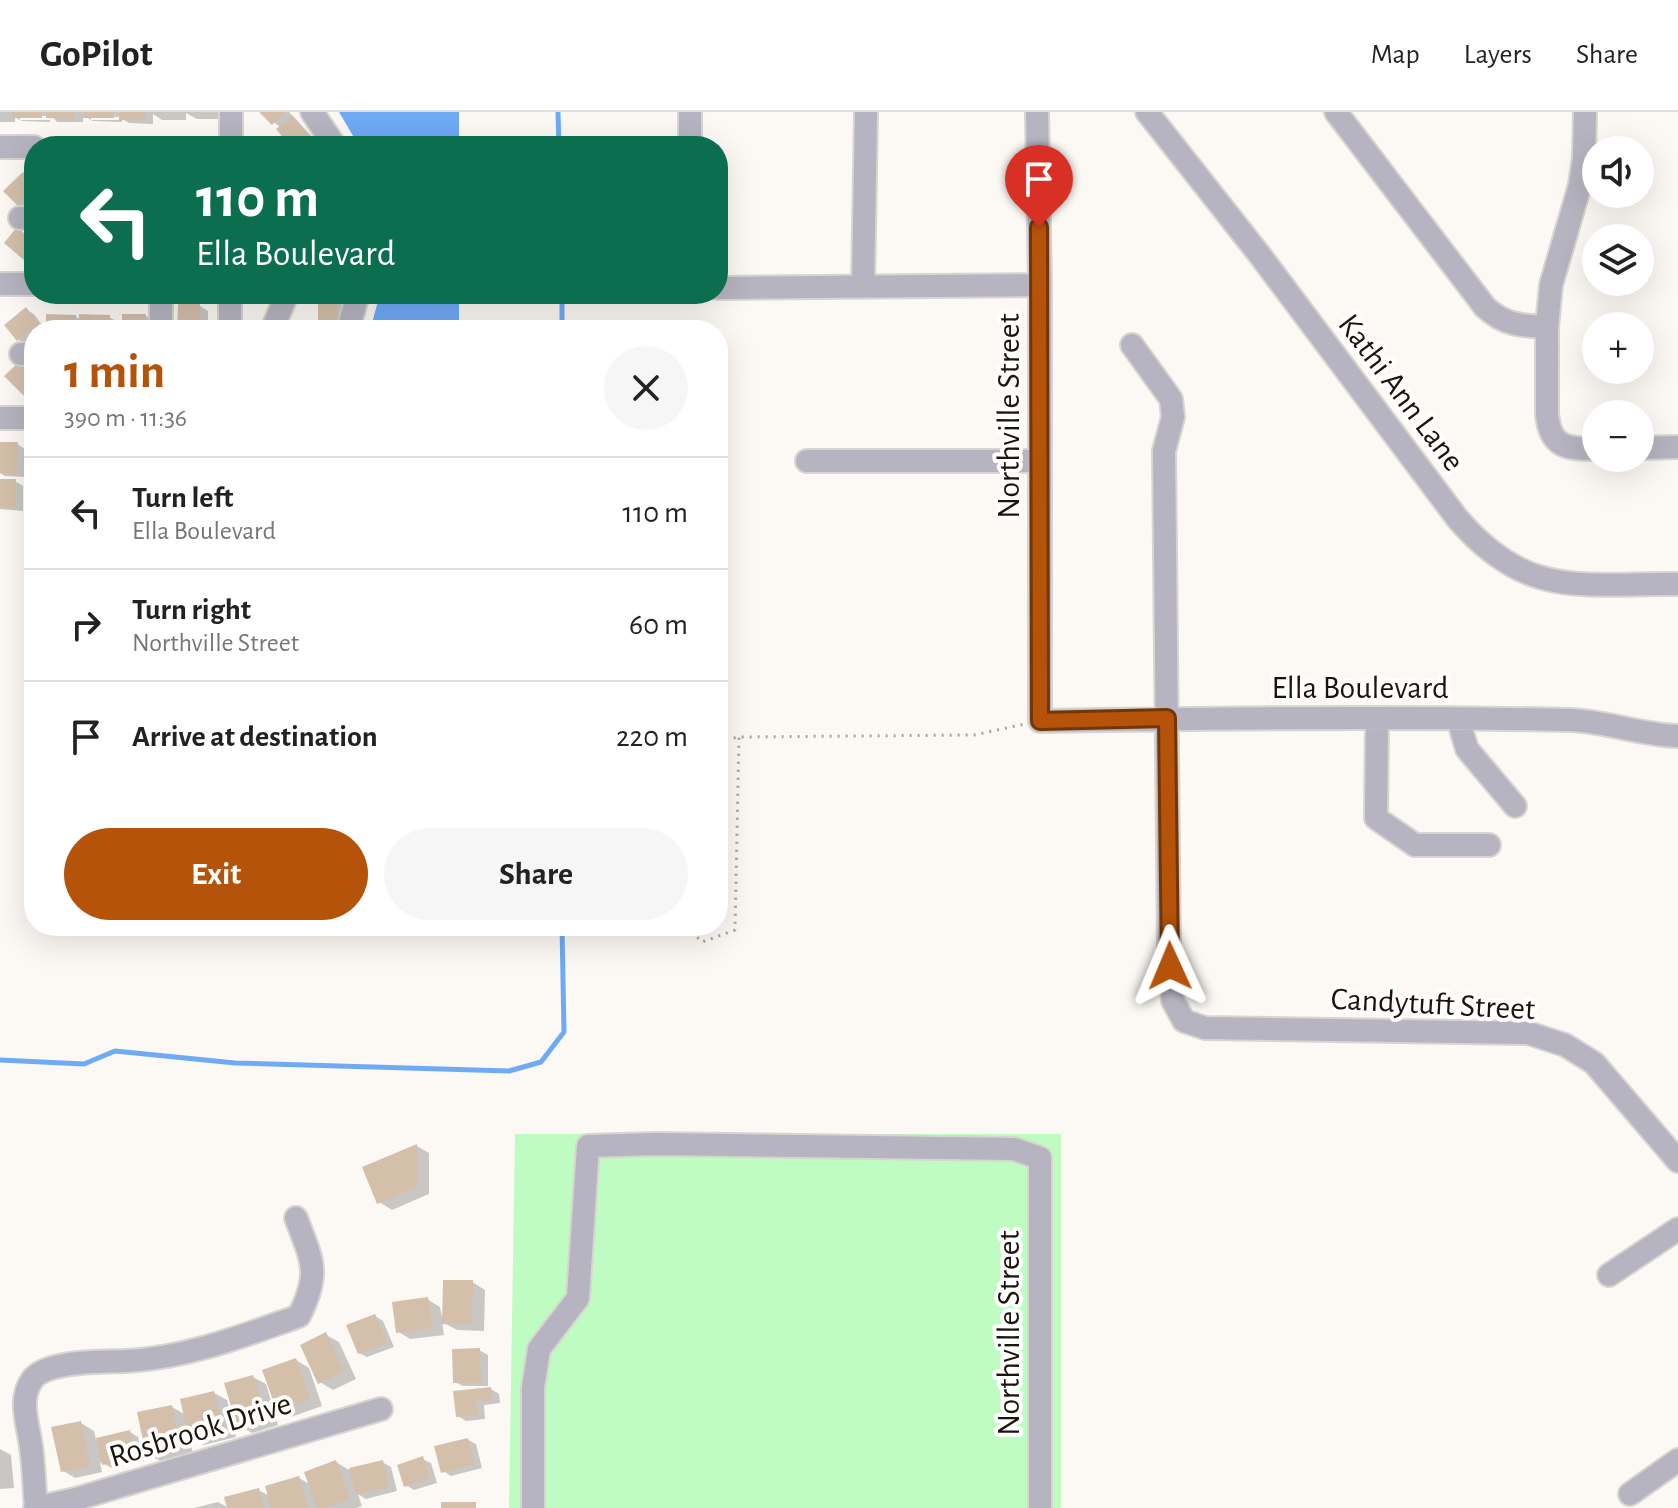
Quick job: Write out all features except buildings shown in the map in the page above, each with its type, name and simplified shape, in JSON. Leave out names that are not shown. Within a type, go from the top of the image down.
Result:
[{"type":"street","points":[[231,112],[231,136]]},
{"type":"street","points":[[312,112],[328,136]]},
{"type":"street","points":[[690,112],[690,136]]},
{"type":"street","points":[[863,287],[866,112]]},
{"type":"street","name":"Northville Street","points":[[1037,112],[1040,721]]},
{"type":"street","name":"Kathi Ann Lane","points":[[1147,112],[1259,254],[1457,518],[1486,549],[1519,571],[1557,582],[1678,584]]},
{"type":"street","points":[[1336,112],[1485,307],[1497,318],[1515,325],[1547,327]]},
{"type":"street","points":[[1582,448],[1565,447],[1553,438],[1548,428],[1547,327],[1551,285],[1580,185],[1585,112]]},
{"type":"street","points":[[0,147],[24,147]]},
{"type":"street","points":[[0,284],[24,284]]},
{"type":"street","points":[[728,288],[1040,285]]},
{"type":"street","points":[[1132,345],[1171,399],[1173,417],[1164,451],[1167,718]]},
{"type":"street","points":[[0,418],[24,418]]},
{"type":"street","points":[[1654,448],[1678,447]]},
{"type":"street","points":[[807,461],[1038,461]]},
{"type":"street","name":"Ella Boulevard","points":[[1040,721],[1167,718],[1575,720],[1656,736],[1678,736]]},
{"type":"street","name":"Candytuft Street","points":[[1167,718],[1170,982],[1173,1001],[1184,1021],[1205,1028],[1528,1033],[1565,1045],[1594,1063],[1678,1161]]},
{"type":"street","points":[[1377,719],[1376,818],[1415,845],[1489,845]]},
{"type":"street","points":[[1458,719],[1467,749],[1515,806]]},
{"type":"street","name":"Northville Street","points":[[533,1508],[533,1388],[539,1349],[578,1298],[588,1146],[657,1144],[1014,1149],[1040,1158],[1040,1508]]},
{"type":"street","points":[[36,1508],[25,1415],[25,1399],[32,1379],[51,1367],[183,1353],[236,1339],[299,1316],[311,1292],[313,1263],[296,1218]]},
{"type":"street","points":[[1609,1275],[1678,1229]]},
{"type":"street","name":"Rosbrook Drive","points":[[36,1508],[381,1409]]},
{"type":"street","points":[[1630,1494],[1678,1460]]},
{"type":"path","points":[[728,739],[974,735],[1040,721]]},
{"type":"path","points":[[728,933],[735,930],[739,737]]},
{"type":"path","points":[[696,936],[702,942],[718,936]]},
{"type":"green space","points":[[515,1134],[1061,1134],[1061,1508],[509,1508]]},
{"type":"water","points":[[339,112],[459,112],[459,136],[353,136]]},
{"type":"water","points":[[377,304],[459,304],[459,320],[373,320]]},
{"type":"waterway","points":[[558,112],[559,136]]},
{"type":"waterway","points":[[562,304],[562,320]]},
{"type":"waterway","points":[[0,1060],[84,1064],[115,1051],[235,1063],[509,1071],[541,1062],[564,1032],[562,936]]},
{"type":"route","points":[[1039,227],[1040,721],[1167,718],[1170,966]]}]
